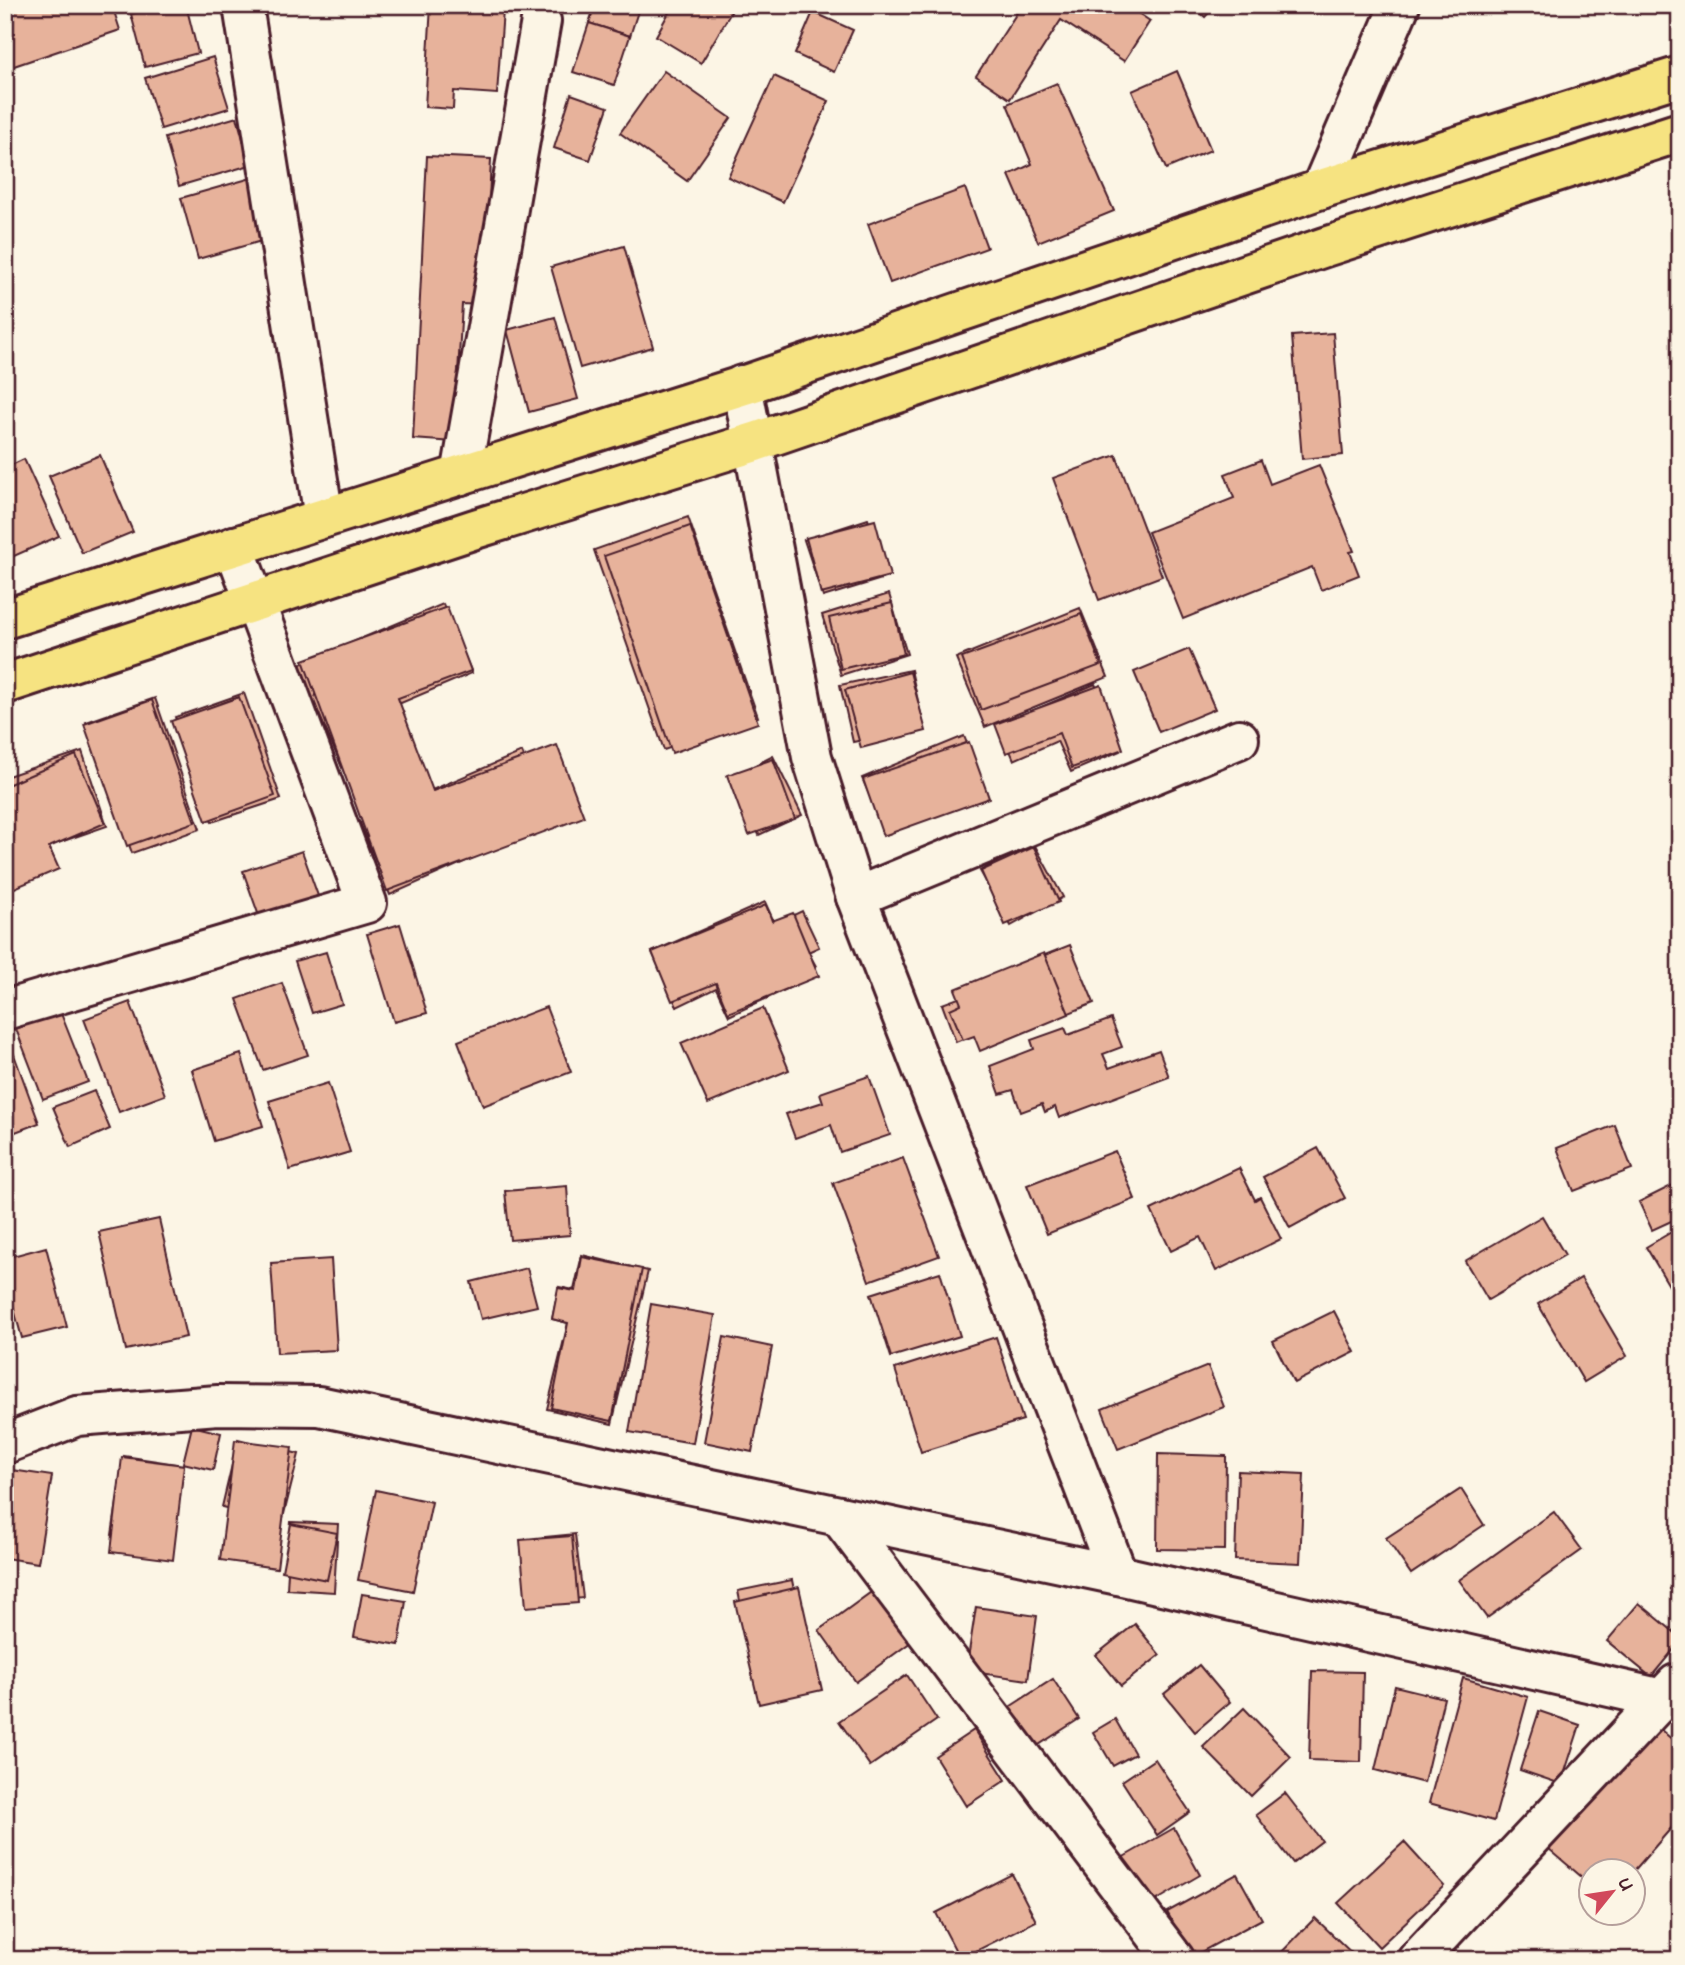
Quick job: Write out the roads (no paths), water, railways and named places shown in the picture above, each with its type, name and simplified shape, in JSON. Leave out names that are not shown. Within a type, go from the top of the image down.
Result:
[{"type":"highway","points":[[5,619],[742,385],[1321,189],[1680,76]]},
{"type":"highway","points":[[5,684],[475,529],[755,442],[1325,247],[1680,132]]},
{"type":"highway","points":[[1089,268],[1108,323]]},
{"type":"highway","points":[[461,475],[475,529]]},
{"type":"street","points":[[1321,189],[1400,5]]},
{"type":"street","points":[[244,12],[324,518]]},
{"type":"street","points":[[461,475],[541,21]]},
{"type":"street","points":[[742,385],[755,442],[812,757],[856,897],[1118,1575]]},
{"type":"street","points":[[5,1010],[367,903],[234,546]]},
{"type":"street","points":[[856,897],[1239,739]]},
{"type":"street","points":[[5,1444],[78,1416],[218,1405],[319,1406],[1674,1694]]},
{"type":"street","points":[[839,1516],[1175,1960]]},
{"type":"street","points":[[1417,1960],[1674,1694]]}]
